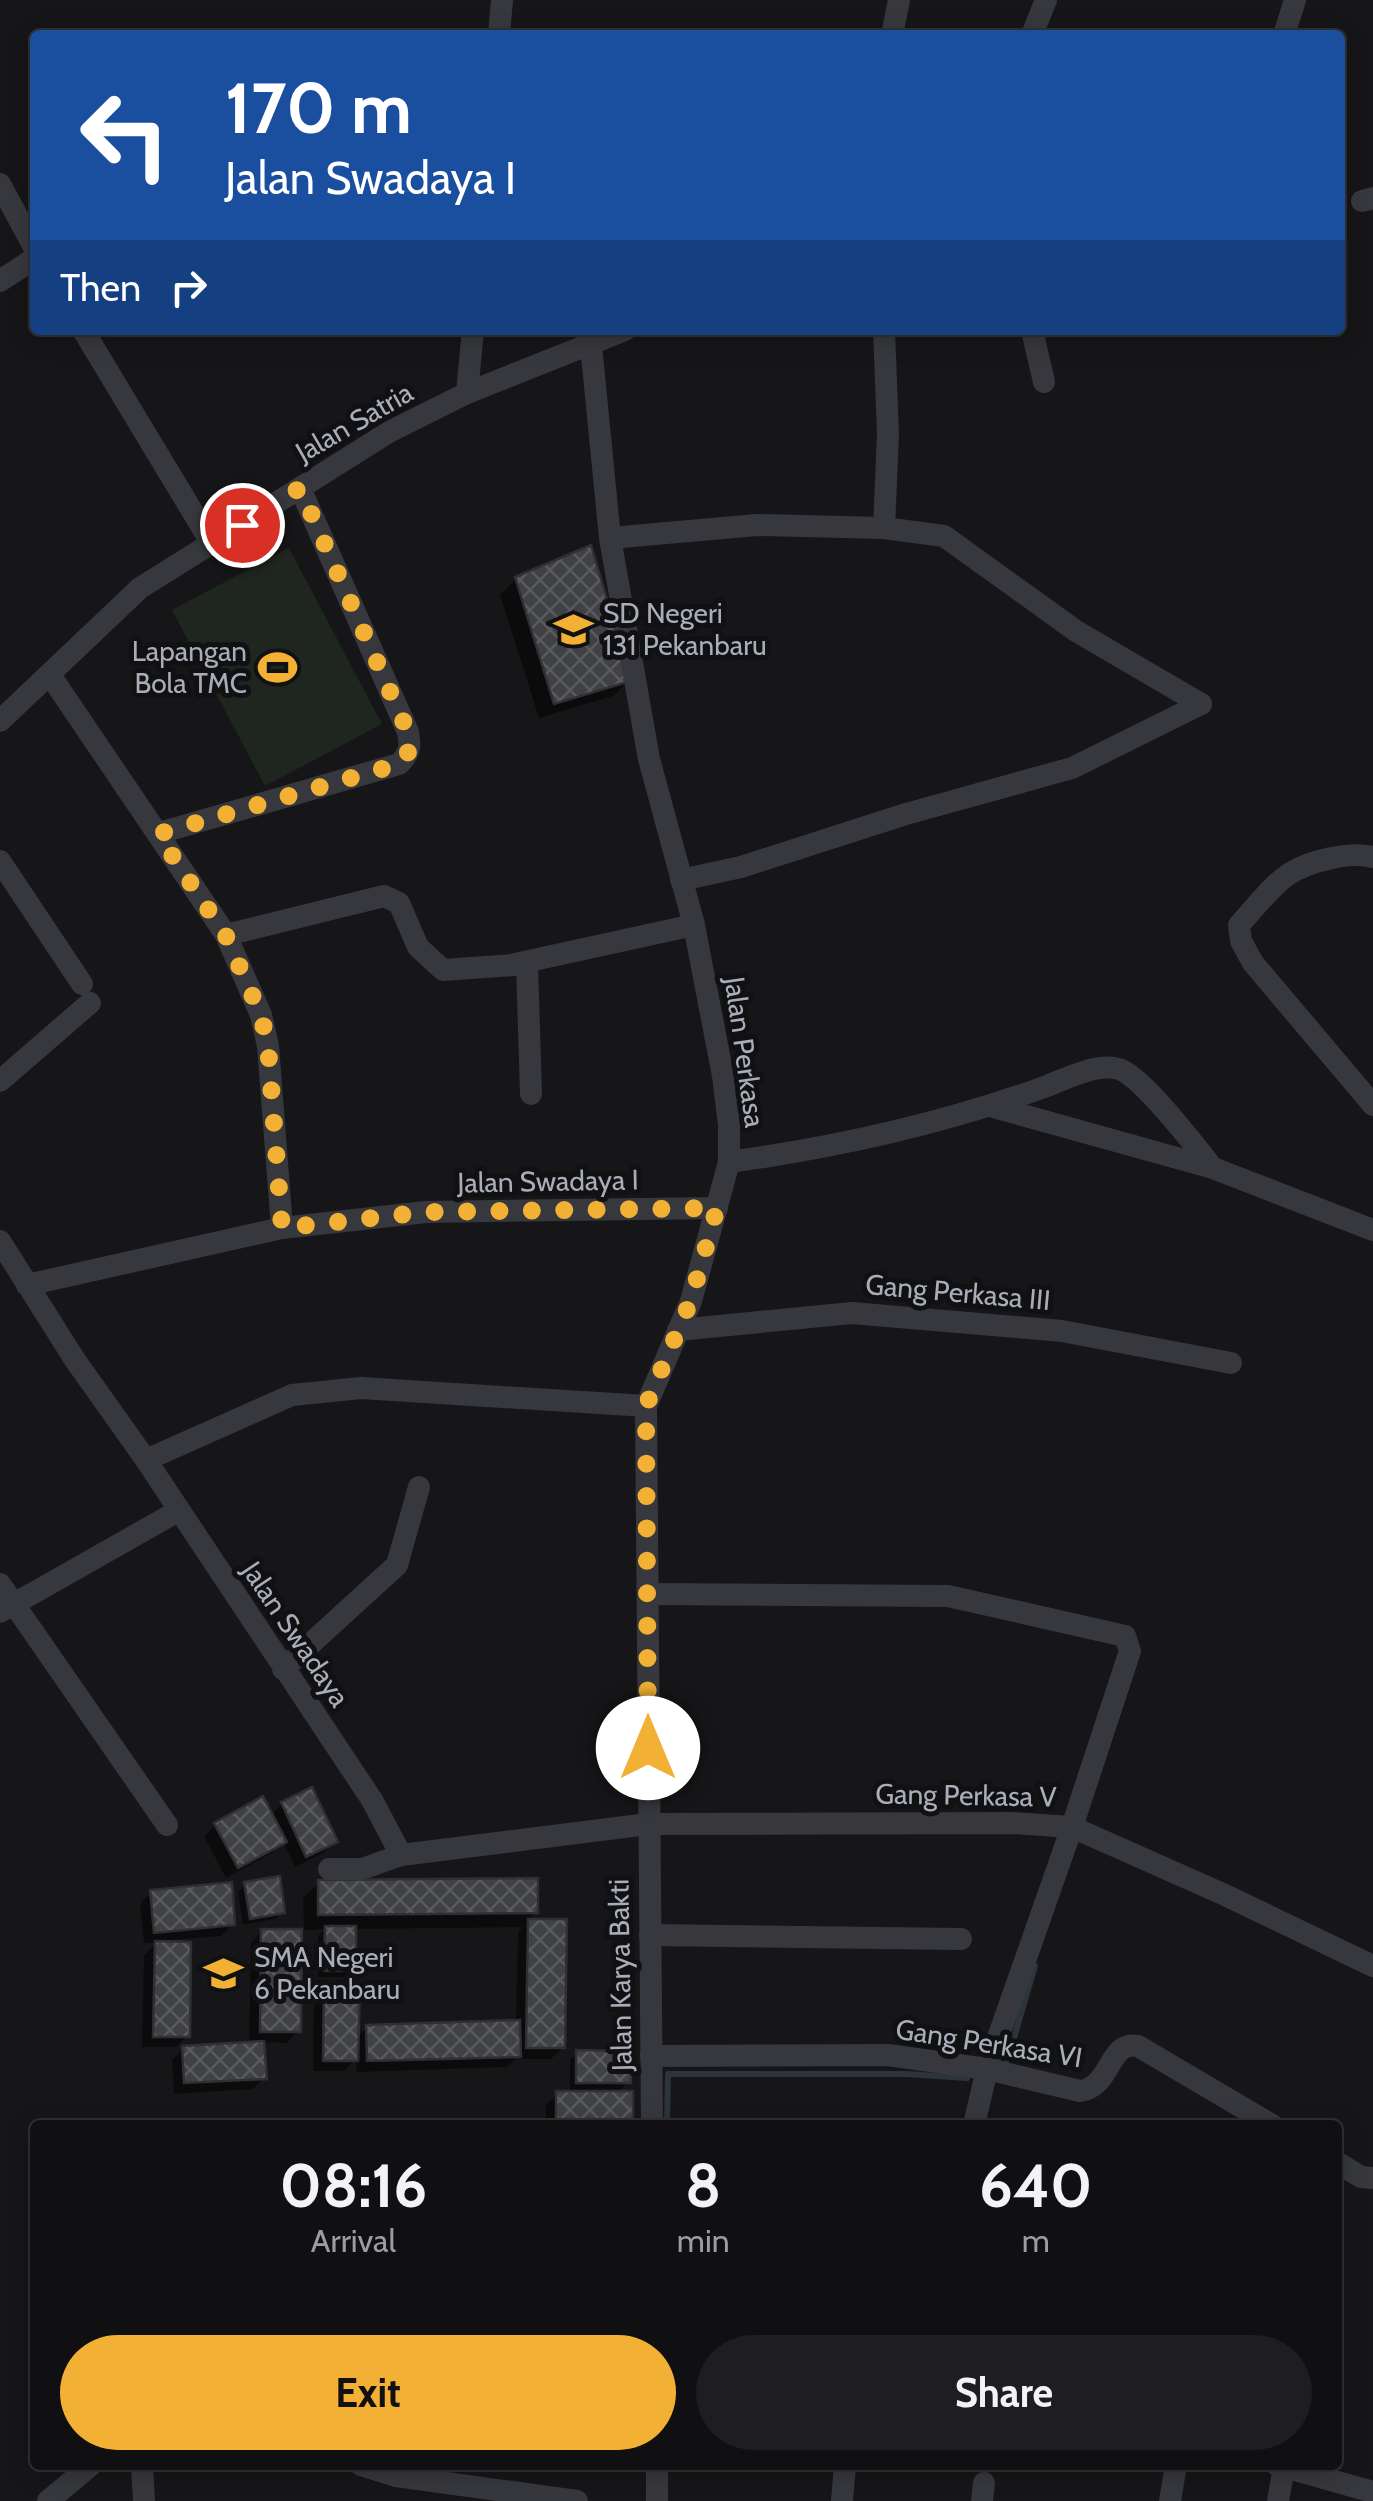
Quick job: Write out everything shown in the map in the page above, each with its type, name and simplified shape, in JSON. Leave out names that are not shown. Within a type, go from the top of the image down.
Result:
[{"type":"street","points":[[499,30],[502,0]]},
{"type":"street","points":[[893,30],[899,0]]},
{"type":"street","points":[[1034,30],[1046,0]]},
{"type":"street","points":[[1286,30],[1295,0]]},
{"type":"street","points":[[0,184],[30,240]]},
{"type":"street","points":[[0,281],[30,261]]},
{"type":"street","points":[[86,335],[212,544]]},
{"type":"street","points":[[467,394],[473,335]]},
{"type":"street","name":"Jalan Satria","points":[[0,721],[140,588],[389,432],[467,394],[614,335]]},
{"type":"street","points":[[884,335],[888,434],[884,528]]},
{"type":"street","points":[[1033,335],[1044,382]]},
{"type":"street","name":"Jalan Perkasa","points":[[592,345],[610,538],[649,759],[694,925],[724,1076],[729,1126],[728,1162],[691,1300],[646,1406],[648,1824]]},
{"type":"street","points":[[158,834],[399,764],[408,756],[408,732],[300,488]]},
{"type":"street","points":[[610,538],[757,525],[884,528],[944,536],[1076,631],[1201,704],[1072,768],[906,814],[741,867],[681,880]]},
{"type":"street","points":[[50,675],[226,936],[261,1015],[268,1046],[282,1228]]},
{"type":"street","points":[[1373,857],[1338,856],[1289,874],[1239,925],[1241,941],[1253,962],[1373,1104]]},
{"type":"street","points":[[0,860],[86,993],[0,1081]]},
{"type":"street","points":[[226,936],[384,896],[399,902],[418,947],[444,970],[527,964],[530,1094]]},
{"type":"street","points":[[515,964],[694,925]]},
{"type":"street","points":[[728,1162],[844,1141],[990,1106],[1100,1068],[1120,1070],[1138,1081],[1213,1168]]},
{"type":"street","points":[[990,1106],[1213,1168],[1373,1230]]},
{"type":"street","name":"Jalan Swadaya I","points":[[27,1285],[282,1228],[426,1212],[717,1208]]},
{"type":"street","name":"Jalan Swadaya","points":[[0,1241],[75,1360],[372,1800],[401,1855]]},
{"type":"street","name":"Gang Perkasa III","points":[[678,1330],[852,1312],[1062,1331],[1231,1363]]},
{"type":"street","points":[[146,1460],[292,1396],[361,1388],[646,1406]]},
{"type":"street","points":[[283,1669],[396,1565],[419,1487]]},
{"type":"street","points":[[167,1825],[5,1599],[178,1511]]},
{"type":"street","points":[[648,1594],[948,1596],[1125,1636],[1130,1651],[987,2069],[980,2120]]},
{"type":"street","name":"Gang Perkasa V","points":[[648,1824],[1013,1823],[1072,1827],[1225,1894],[1373,1966]]},
{"type":"street","points":[[330,1869],[362,1869],[401,1855],[648,1824]]},
{"type":"street","name":"Jalan Karya Bakti","points":[[648,1824],[652,2120]]},
{"type":"street","points":[[650,1935],[962,1939]]},
{"type":"street","name":"Gang Perkasa VI","points":[[651,2056],[888,2055],[987,2069],[1080,2090],[1092,2089],[1100,2082],[1120,2049],[1129,2044],[1264,2120]]},
{"type":"street","points":[[1342,2165],[1361,2177],[1373,2178]]},
{"type":"street","points":[[48,2501],[85,2470]]},
{"type":"street","points":[[142,2470],[144,2501]]},
{"type":"street","points":[[377,2470],[396,2476],[577,2501]]},
{"type":"street","points":[[657,2470],[657,2501]]},
{"type":"street","points":[[842,2501],[845,2470]]},
{"type":"street","points":[[1170,2501],[1175,2470]]},
{"type":"street","points":[[1278,2501],[1281,2470]]},
{"type":"street","points":[[1295,2470],[1373,2492]]},
{"type":"shaded area","name":"Lapangan Bola TMC","points":[[289,548],[382,724],[265,786],[172,610]]},
{"type":"building","name":"SD Negeri 131 Pekanbaru","points":[[591,545],[631,681],[554,704],[515,577]]},
{"type":"building","points":[[312,1787],[338,1842],[306,1857],[281,1802]]},
{"type":"building","points":[[263,1796],[287,1842],[238,1868],[214,1823]]},
{"type":"building","points":[[280,1876],[285,1913],[250,1919],[244,1882]]},
{"type":"building","points":[[538,1878],[538,1913],[318,1915],[318,1880]]},
{"type":"building","points":[[232,1882],[235,1925],[154,1933],[150,1890]]},
{"type":"building","points":[[528,1919],[567,1919],[565,2048],[526,2048]]},
{"type":"building","points":[[325,1926],[356,1926],[356,1971],[324,1971]]},
{"type":"building","points":[[261,1929],[302,1929],[301,2032],[260,2032]]},
{"type":"building","points":[[155,1941],[191,1942],[190,2037],[153,2037]]},
{"type":"building","points":[[324,1982],[360,1982],[358,2061],[323,2061]]},
{"type":"building","points":[[520,2020],[521,2057],[367,2061],[366,2025]]},
{"type":"building","points":[[264,2041],[267,2079],[184,2083],[182,2046]]},
{"type":"building","points":[[576,2050],[631,2051],[631,2083],[576,2083]]},
{"type":"building","points":[[556,2091],[633,2091],[633,2120],[556,2120]]},
{"type":"waterway","points":[[1006,2065],[1035,1966]]},
{"type":"waterway","points":[[667,2120],[668,2074],[907,2074],[967,2078]]},
{"type":"place","name":"SD Negeri 131 Pekanbaru","points":[[573,629]]},
{"type":"place","name":"Lapangan Bola TMC","points":[[277,667]]},
{"type":"place","name":"SMA Negeri 6 Pekanbaru","points":[[224,1973]]},
{"type":"route","points":[[242,525],[300,488],[411,746],[408,756],[399,764],[158,834],[226,936],[261,1015],[268,1046],[282,1228],[426,1212],[717,1208],[691,1300],[646,1406],[648,1748]]}]
